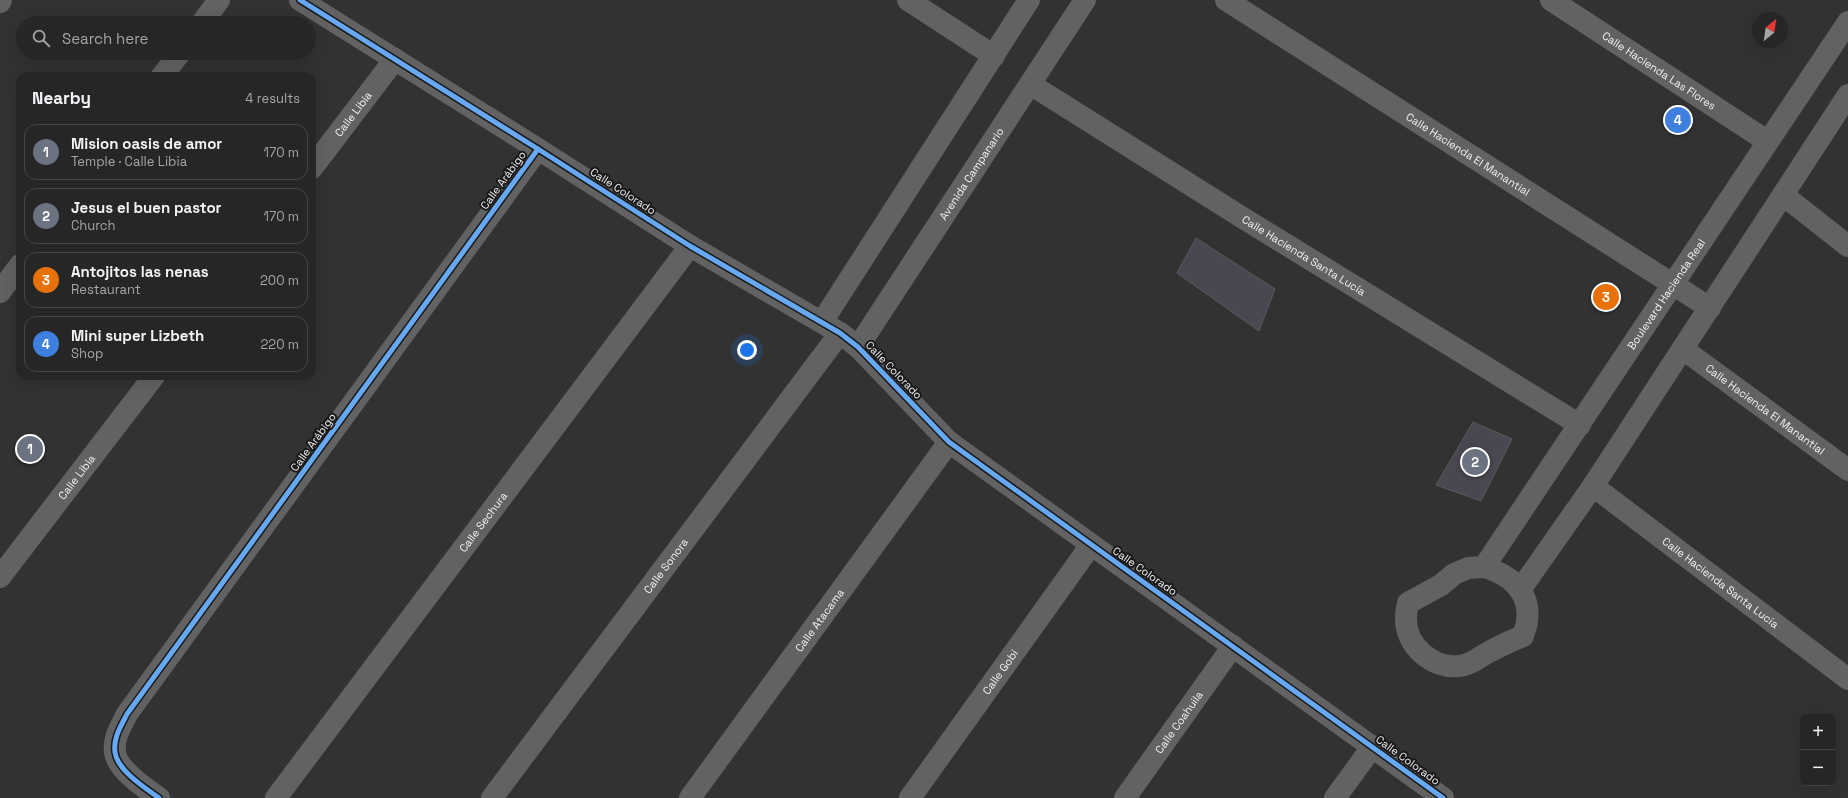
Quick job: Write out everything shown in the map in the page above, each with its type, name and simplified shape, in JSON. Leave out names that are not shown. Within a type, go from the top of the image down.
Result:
[{"type":"street","points":[[207,16],[219,0]]},
{"type":"street","name":"Calle Colorado","points":[[300,0],[538,148],[690,246],[840,333],[858,347],[949,442],[1373,746],[1443,798]]},
{"type":"street","points":[[908,0],[994,56]]},
{"type":"street","points":[[822,322],[1029,0]]},
{"type":"street","name":"Avenida Campanario","points":[[858,347],[1085,0]]},
{"type":"street","name":"Calle Hacienda El Manantial","points":[[1226,0],[1710,308]]},
{"type":"street","name":"Calle Hacienda Las Flores","points":[[1551,0],[1767,141]]},
{"type":"street","name":"Boulevard Hacienda Real","points":[[1484,567],[1580,425],[1767,141],[1848,22]]},
{"type":"street","name":"Calle Libia","points":[[316,163],[395,59]]},
{"type":"street","points":[[165,72],[175,60]]},
{"type":"street","name":"Calle Hacienda Santa Lucía","points":[[1030,84],[1580,425]]},
{"type":"street","points":[[1520,590],[1592,486],[1683,349],[1848,95]]},
{"type":"street","name":"Calle Arábigo","points":[[159,798],[139,784],[123,770],[114,753],[117,735],[127,714],[538,148]]},
{"type":"street","points":[[1783,195],[1848,246]]},
{"type":"street","name":"Calle Sechura","points":[[276,798],[690,246]]},
{"type":"street","points":[[0,292],[16,271]]},
{"type":"street","name":"Calle Sonora","points":[[492,798],[840,333]]},
{"type":"street","name":"Calle Hacienda El Manantial","points":[[1683,349],[1848,470]]},
{"type":"street","name":"Calle Libia","points":[[0,577],[151,380]]},
{"type":"street","name":"Calle Atacama","points":[[690,798],[949,442]]},
{"type":"street","name":"Calle Hacienda Santa Lucía","points":[[1592,486],[1848,680]]},
{"type":"street","name":"Calle Gobi","points":[[910,798],[1091,545]]},
{"type":"street","points":[[1484,567],[1498,571],[1511,579],[1520,590],[1526,605],[1527,620],[1522,636],[1488,653],[1474,662],[1459,666],[1443,665],[1428,659],[1416,648],[1408,634],[1406,619],[1408,603],[1442,585],[1454,574],[1468,568],[1484,567]]},
{"type":"street","name":"Calle Coahuila","points":[[1125,798],[1233,646]]},
{"type":"street","points":[[1335,798],[1373,746]]},
{"type":"building","points":[[1196,238],[1275,289],[1259,331],[1177,273]]},
{"type":"building","points":[[1473,422],[1512,439],[1481,501],[1436,485]]},
{"type":"cycle path","points":[[300,0],[690,246],[840,333],[858,347],[949,442],[1443,798]]},
{"type":"cycle path","points":[[159,798],[132,778],[117,759],[115,742],[127,714],[538,149]]},
{"type":"place","name":"Mini super Lizbeth","points":[[1678,120]]},
{"type":"place","name":"Antojitos las nenas","points":[[1606,297]]},
{"type":"place","name":"Mision oasis de amor","points":[[30,449]]},
{"type":"place","name":"Jesus el buen pastor","points":[[1475,462]]}]
